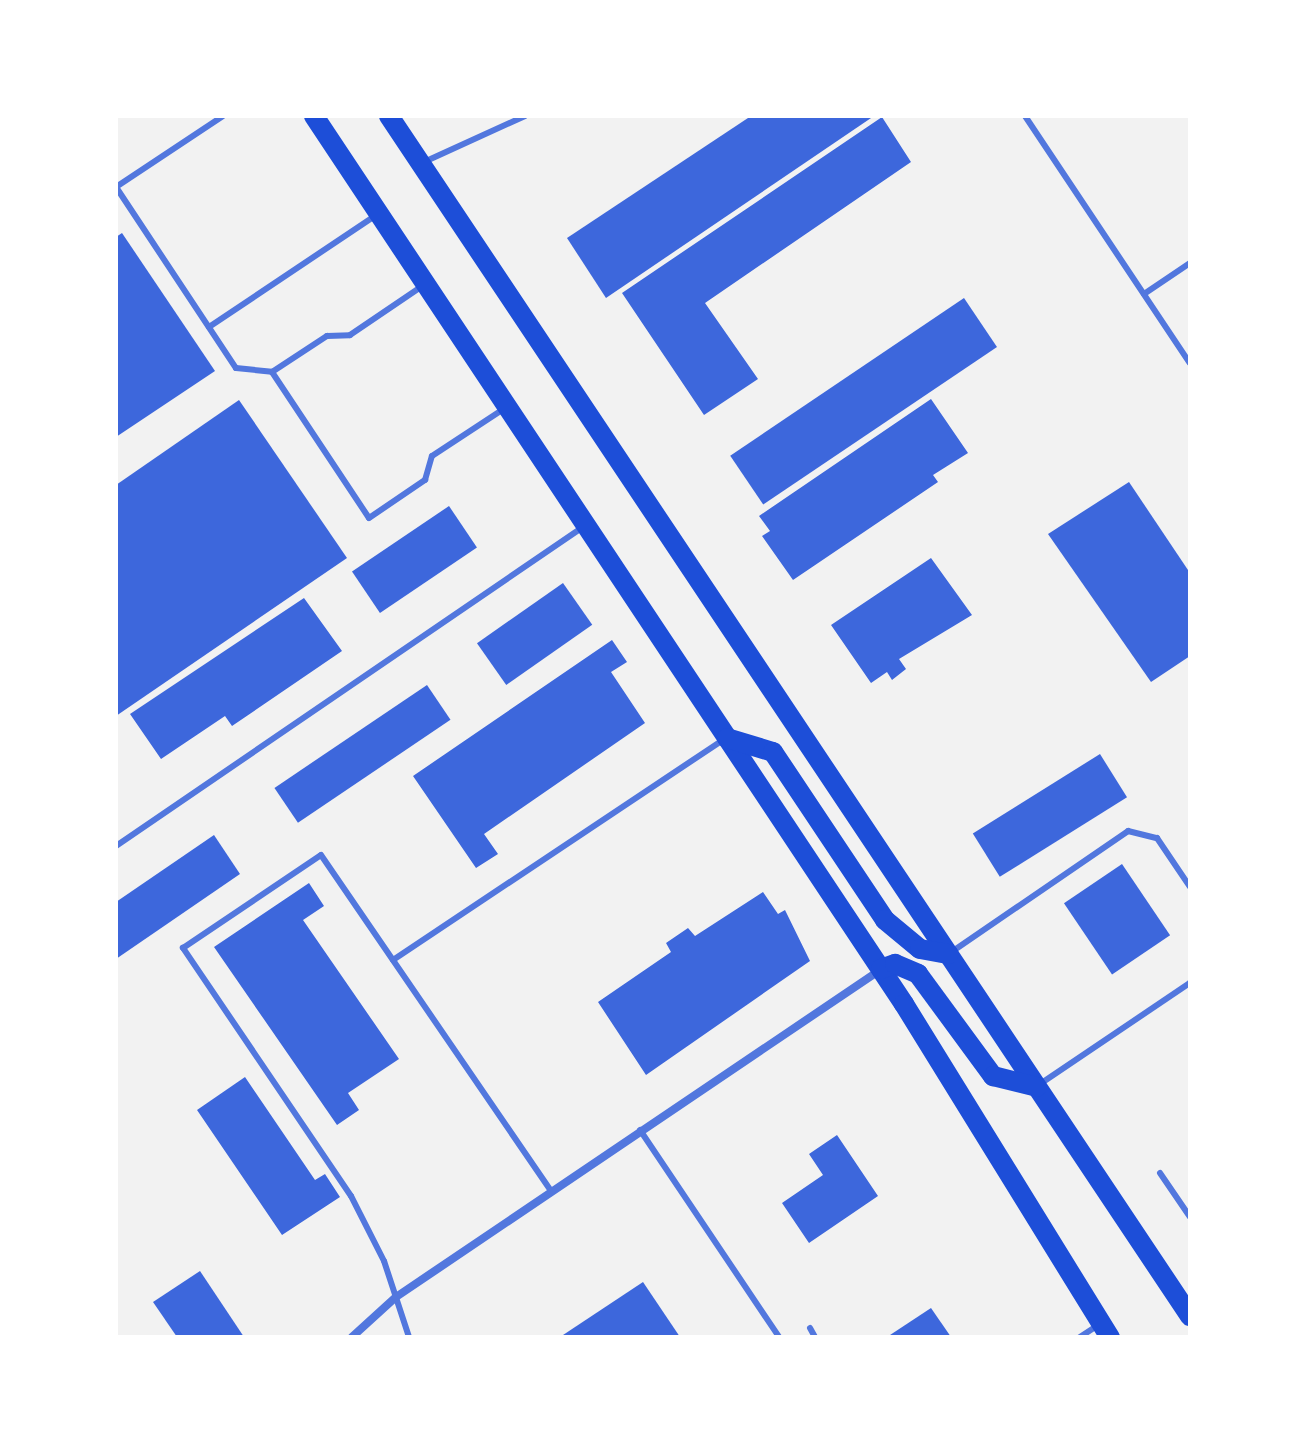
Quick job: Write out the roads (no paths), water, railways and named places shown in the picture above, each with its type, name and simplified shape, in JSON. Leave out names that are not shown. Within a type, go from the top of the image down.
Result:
[{"type":"main road","points":[[314,116],[881,969],[1106,1330]]},
{"type":"main road","points":[[389,116],[1190,1316]]},
{"type":"main road","points":[[727,738],[773,752],[885,920],[920,949],[949,954]]},
{"type":"main road","points":[[881,969],[895,964],[918,974],[993,1076],[1037,1087]]},
{"type":"street","points":[[352,1337],[396,1297],[881,969]]},
{"type":"lane","points":[[223,116],[116,187],[236,368],[272,372],[327,336],[350,335],[425,284]]},
{"type":"lane","points":[[420,163],[525,116]]},
{"type":"lane","points":[[1025,116],[1190,363]]},
{"type":"lane","points":[[209,327],[379,214]]},
{"type":"lane","points":[[1144,294],[1190,263]]},
{"type":"lane","points":[[272,372],[369,518],[425,480],[432,456],[507,407]]},
{"type":"lane","points":[[116,846],[586,525]]},
{"type":"lane","points":[[393,960],[727,738]]},
{"type":"lane","points":[[949,954],[1128,831],[1157,838],[1190,887]]},
{"type":"lane","points":[[409,1337],[396,1297],[351,1196],[183,948],[321,855],[550,1190]]},
{"type":"lane","points":[[1037,1087],[1190,983]]},
{"type":"lane","points":[[640,1130],[779,1337]]},
{"type":"lane","points":[[1160,1173],[1190,1217]]},
{"type":"lane","points":[[810,1328],[815,1337]]},
{"type":"lane","points":[[1080,1337],[1106,1330]]}]
